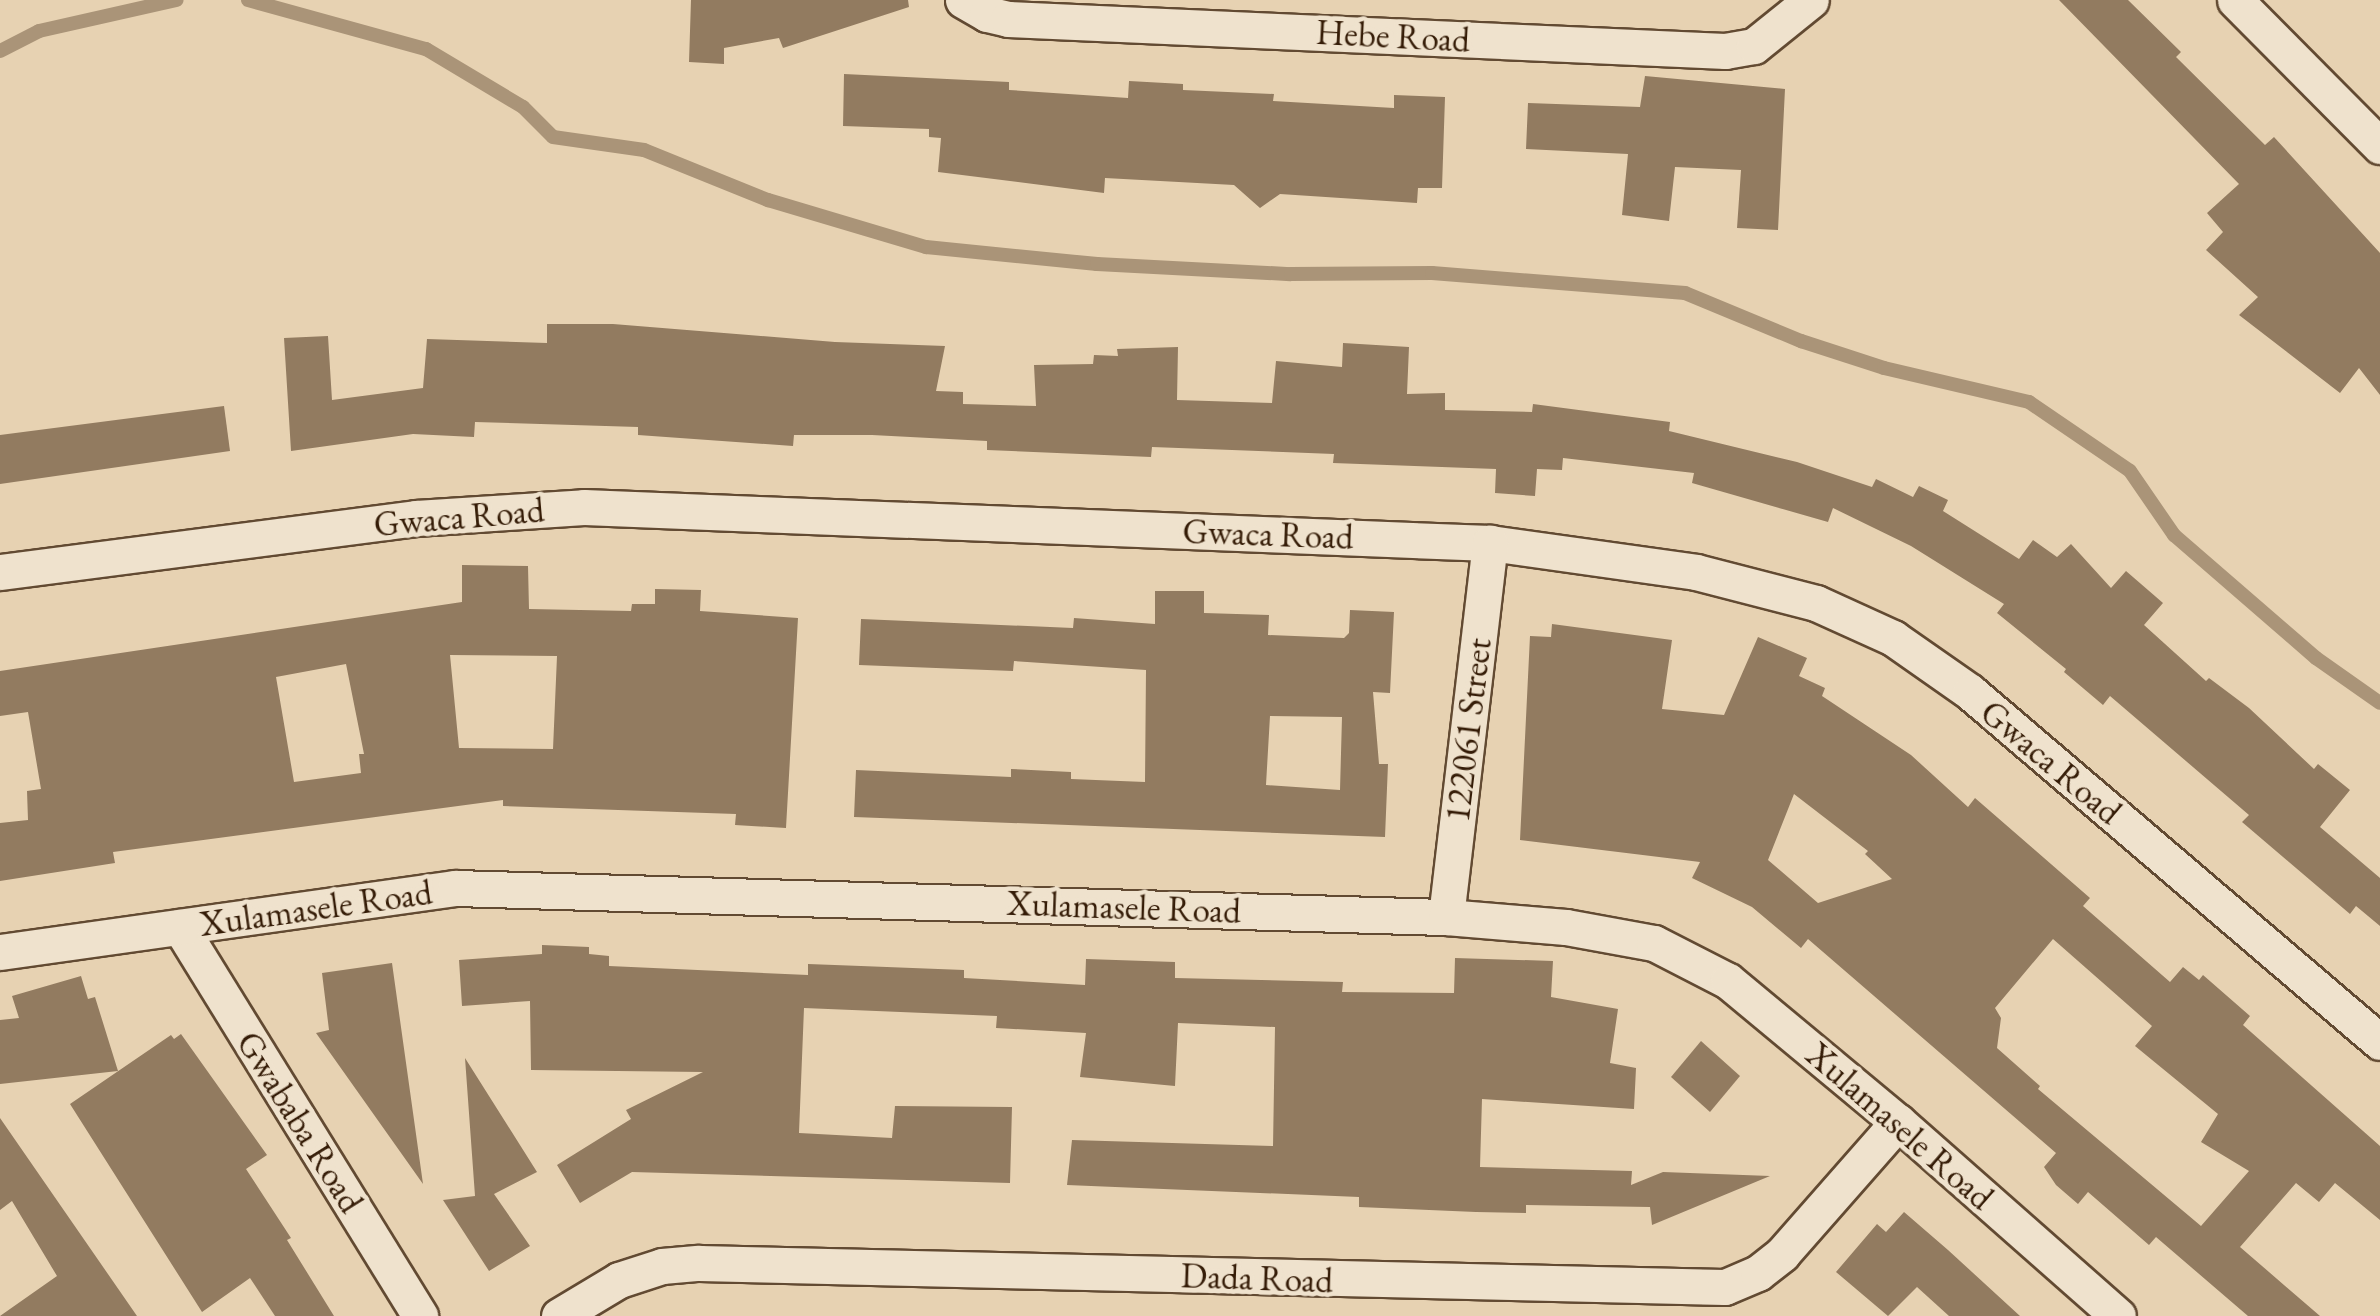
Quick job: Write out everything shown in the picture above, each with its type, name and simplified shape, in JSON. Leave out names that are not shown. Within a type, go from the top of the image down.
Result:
[{"type":"street","name":"Hebe Road","points":[[962,0],[987,14],[1008,19],[1725,50],[1754,46],[1812,0]]},
{"type":"street","points":[[2236,0],[2380,146]]},
{"type":"street","name":"Gwaca Road","points":[[0,572],[416,518],[584,508],[1490,543],[1696,572],[1816,602],[1894,638],[1970,692],[2380,1042]]},
{"type":"street","name":"122061 Street","points":[[1446,917],[1490,543]]},
{"type":"street","name":"Xulamasele Road","points":[[0,952],[455,888],[1446,917],[1566,927],[1671,949],[1728,982],[1898,1122],[2118,1316]]},
{"type":"street","name":"Gwababa Road","points":[[180,927],[420,1316]]},
{"type":"street","name":"Dada Road","points":[[559,1316],[619,1280],[662,1266],[699,1263],[1725,1287],[1758,1273],[1782,1254],[1898,1122]]},
{"type":"building","points":[[691,0],[908,0],[909,7],[783,48],[779,38],[724,48],[724,64],[689,62]]},
{"type":"building","points":[[2059,0],[2128,0],[2181,52],[2176,57],[2265,145],[2274,137],[2380,253],[2380,395],[2359,368],[2340,393],[2239,315],[2258,297],[2206,250],[2223,232],[2207,213],[2239,184]]},
{"type":"building","points":[[844,74],[1009,82],[1009,90],[1128,98],[1129,81],[1183,84],[1183,90],[1274,94],[1273,101],[1394,108],[1394,95],[1445,97],[1442,188],[1418,188],[1417,203],[1280,194],[1260,208],[1234,185],[1105,178],[1104,193],[938,172],[941,138],[929,137],[929,129],[843,126]]},
{"type":"building","points":[[1645,76],[1785,89],[1778,230],[1737,228],[1741,170],[1675,167],[1669,221],[1622,215],[1628,154],[1526,149],[1528,103],[1640,107]]},
{"type":"building","points":[[547,324],[613,324],[835,342],[945,346],[936,391],[963,392],[963,404],[1036,406],[1034,365],[1093,364],[1094,355],[1118,356],[1117,349],[1178,347],[1177,400],[1272,403],[1276,361],[1342,367],[1343,343],[1409,347],[1407,394],[1445,393],[1445,410],[1532,412],[1533,404],[1670,422],[1669,431],[1797,462],[1872,487],[1876,479],[1913,497],[1919,486],[1948,500],[1943,511],[2019,559],[2033,540],[2057,557],[2071,544],[2111,588],[2126,571],[2163,603],[2144,625],[2206,681],[2209,678],[2249,708],[2314,769],[2318,764],[2350,790],[2320,827],[2380,878],[2380,926],[2356,906],[2350,914],[2242,822],[2249,815],[2110,696],[2103,705],[2064,672],[2066,669],[1997,613],[2004,604],[1911,546],[1833,508],[1828,522],[1692,483],[1694,473],[1563,458],[1562,470],[1537,469],[1535,496],[1495,493],[1496,469],[1333,463],[1334,454],[1152,447],[1151,457],[987,450],[987,441],[872,435],[794,435],[793,446],[638,435],[638,427],[475,422],[474,437],[413,434],[291,451],[284,338],[328,336],[332,400],[423,388],[427,339],[547,343]]},
{"type":"building","points":[[224,406],[230,451],[0,484],[0,435]]},
{"type":"building","points":[[462,565],[528,566],[529,609],[631,611],[632,604],[655,604],[655,589],[701,590],[700,611],[798,618],[786,828],[735,825],[736,814],[503,806],[503,800],[113,852],[115,863],[0,881],[0,823],[28,820],[27,791],[41,789],[28,712],[0,716],[0,671],[462,602]],"holes":[[[450,655],[557,656],[553,749],[459,748]],[[346,664],[364,754],[359,754],[361,773],[294,782],[276,677]]]},
{"type":"building","points":[[1155,591],[1204,591],[1204,613],[1269,615],[1268,635],[1344,638],[1349,633],[1350,610],[1394,612],[1390,693],[1373,692],[1379,764],[1388,764],[1385,837],[854,817],[856,770],[1011,777],[1011,769],[1071,772],[1071,779],[1145,782],[1146,670],[1014,661],[1013,671],[859,665],[861,619],[1073,628],[1074,618],[1155,624]],"holes":[[[1270,716],[1342,717],[1340,790],[1266,785]]]},
{"type":"building","points":[[1552,624],[1672,640],[1662,709],[1724,715],[1758,637],[1807,658],[1799,676],[1825,688],[1822,696],[1911,755],[1968,807],[1975,798],[2090,898],[2083,906],[2170,982],[2183,967],[2199,980],[2203,975],[2250,1016],[2243,1025],[2380,1146],[2380,1220],[2335,1183],[2319,1202],[2296,1183],[2240,1247],[2320,1316],[2248,1316],[2156,1237],[2149,1245],[2088,1192],[2078,1204],[2056,1185],[2044,1167],[2056,1153],[1808,939],[1801,948],[1752,907],[1692,878],[1700,862],[1520,840],[1530,636],[1551,637]],"holes":[[[1794,794],[1868,851],[1865,854],[1892,879],[1818,903],[1768,860]],[[2053,939],[2152,1026],[2135,1046],[2218,1114],[2201,1142],[2249,1171],[2201,1226],[2038,1089],[2040,1086],[1997,1048],[2001,1018],[1995,1008]]]},
{"type":"building","points":[[542,945],[589,947],[589,954],[609,956],[609,966],[808,975],[808,964],[964,970],[964,978],[1085,985],[1086,959],[1175,962],[1175,978],[1343,982],[1342,992],[1454,993],[1455,958],[1553,961],[1551,997],[1618,1009],[1610,1063],[1636,1068],[1634,1109],[1482,1099],[1480,1167],[1632,1171],[1631,1185],[1663,1172],[1770,1176],[1652,1225],[1650,1207],[1526,1205],[1526,1213],[1476,1212],[1359,1207],[1359,1197],[1067,1185],[1072,1140],[1273,1146],[1275,1027],[1178,1023],[1175,1086],[1080,1077],[1086,1033],[996,1028],[997,1016],[804,1008],[799,1133],[892,1138],[895,1106],[1012,1107],[1010,1183],[632,1172],[580,1203],[557,1165],[631,1119],[626,1110],[703,1072],[531,1070],[530,1001],[462,1006],[459,960],[542,954]]},
{"type":"building","points":[[392,963],[423,1184],[316,1033],[329,1030],[322,973]]},
{"type":"building","points":[[81,976],[88,999],[95,997],[118,1071],[0,1084],[0,1020],[19,1018],[12,996]]},
{"type":"building","points":[[181,1034],[267,1155],[246,1169],[291,1238],[287,1240],[334,1316],[275,1316],[250,1278],[202,1312],[70,1104],[171,1035],[174,1039]]},
{"type":"building","points":[[1701,1041],[1740,1076],[1710,1112],[1671,1077]]},
{"type":"building","points":[[465,1058],[537,1172],[494,1194],[530,1246],[489,1271],[443,1200],[475,1196]]},
{"type":"building","points":[[0,1118],[137,1316],[0,1316],[57,1276],[12,1201],[0,1210]]},
{"type":"building","points":[[1904,1212],[2020,1316],[1949,1316],[1917,1287],[1888,1316],[1836,1272],[1877,1224],[1886,1232]]},
{"type":"waterway","points":[[0,51],[39,31],[177,0]]},
{"type":"waterway","points":[[248,0],[426,49],[523,107],[553,137],[644,150],[768,200],[926,247],[1097,264],[1291,274],[1432,273],[1685,293],[1801,341],[1884,368],[2029,402],[2130,471],[2174,535],[2316,658],[2380,703]]}]
